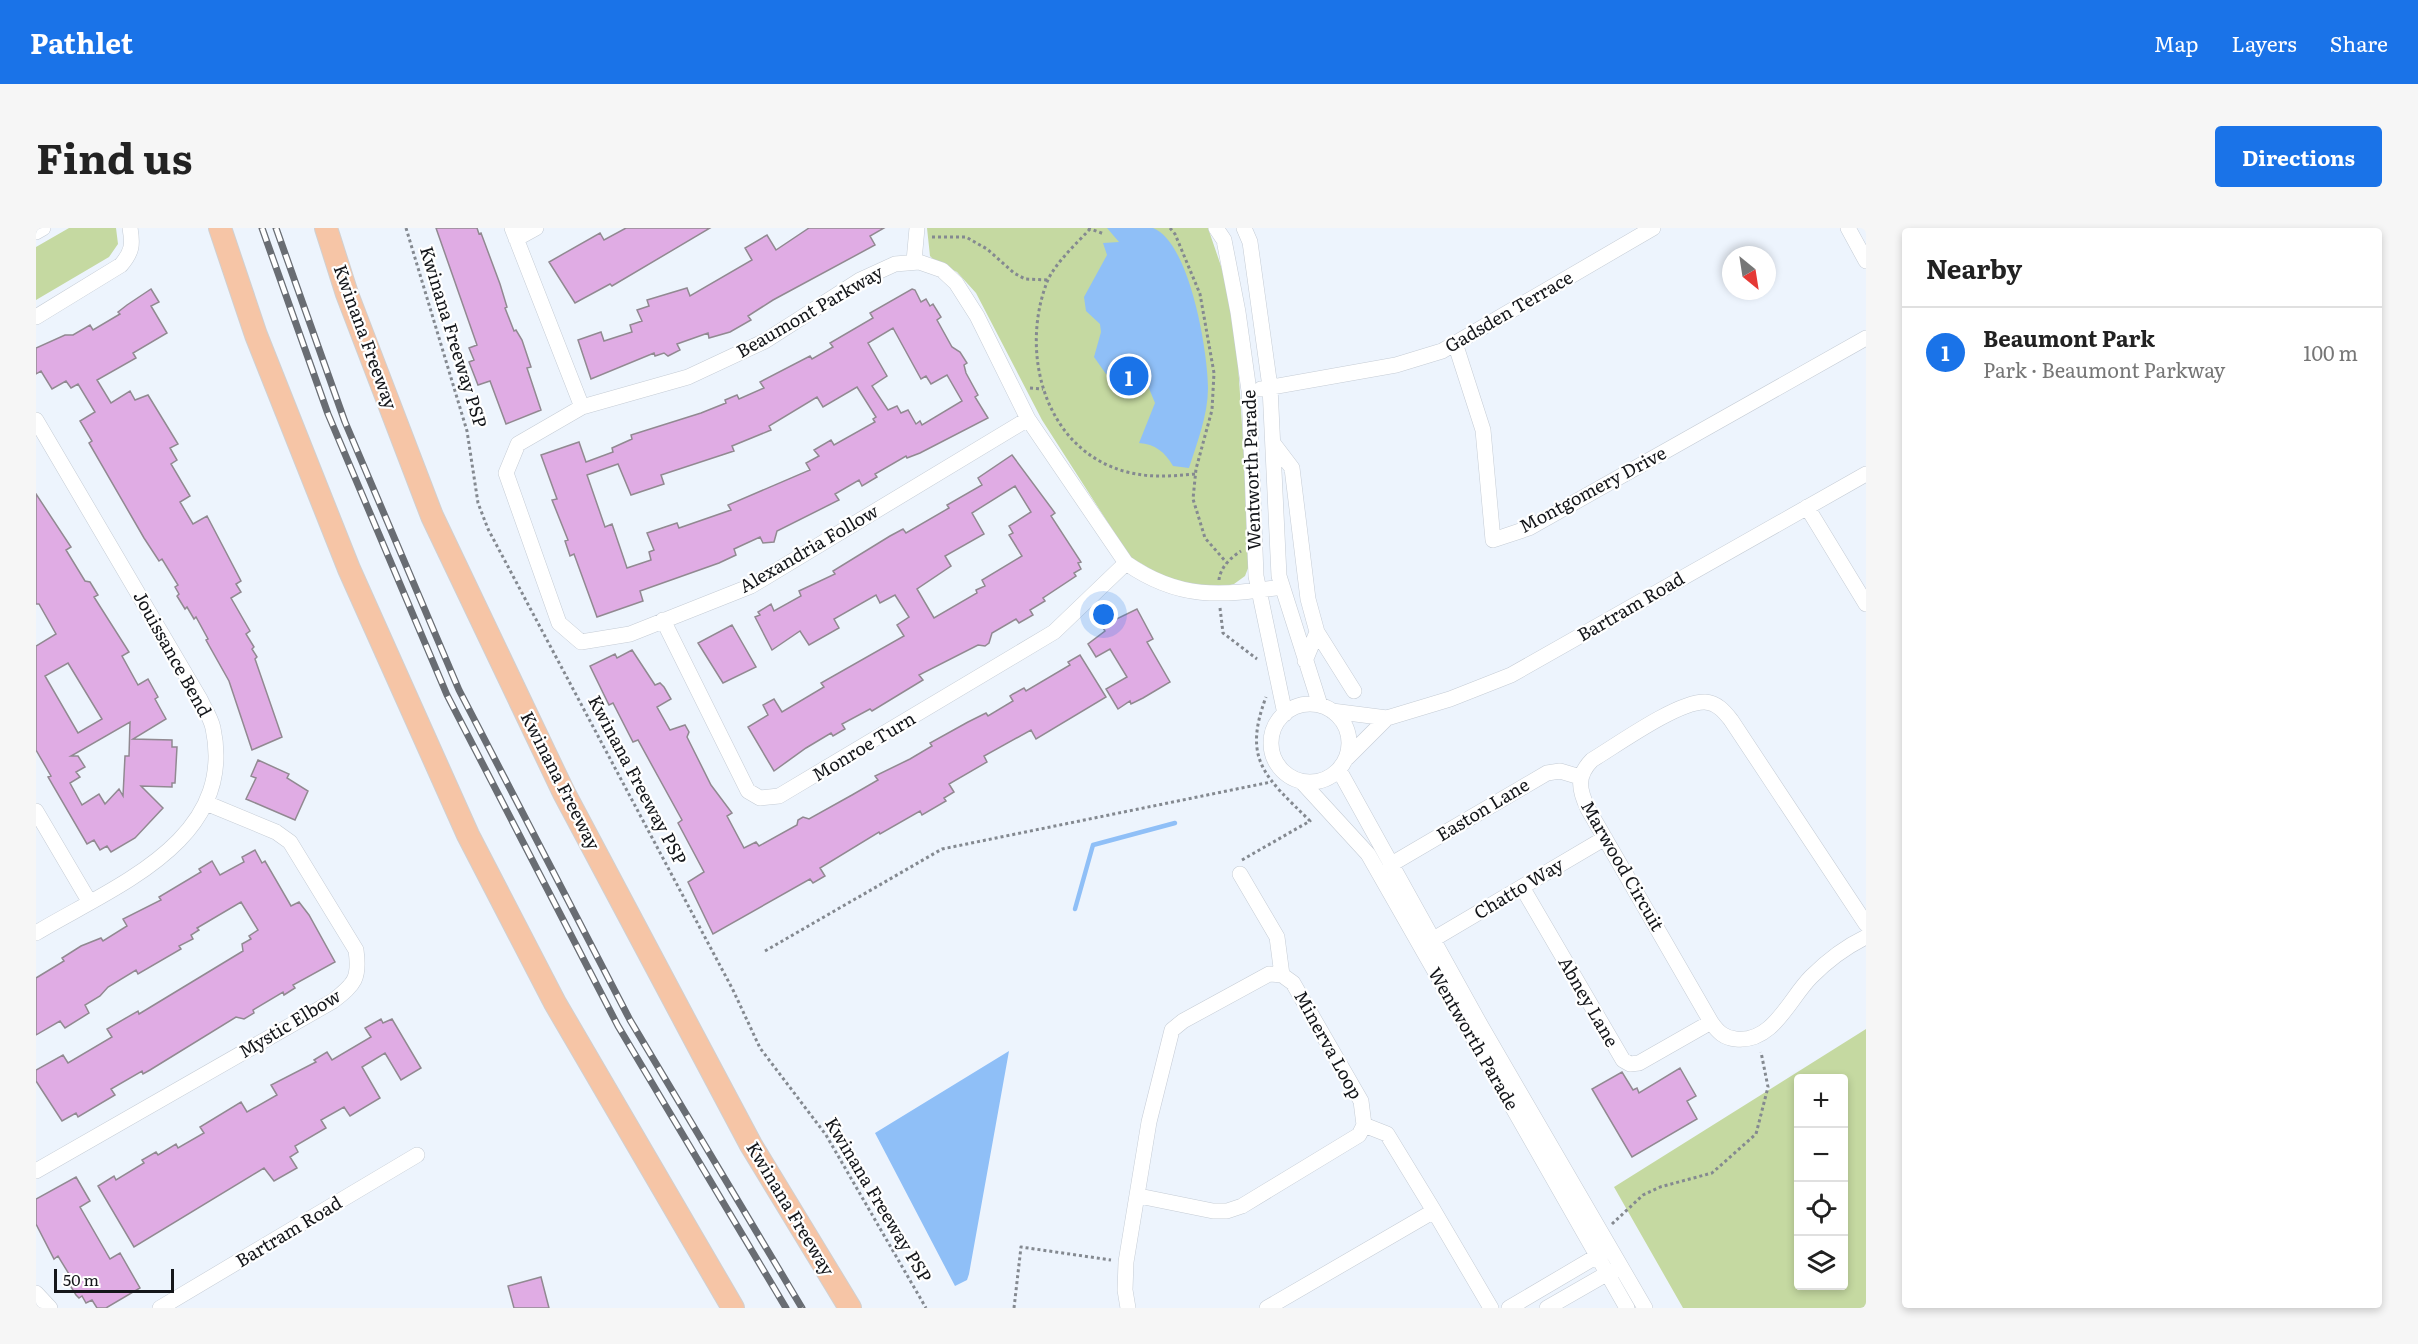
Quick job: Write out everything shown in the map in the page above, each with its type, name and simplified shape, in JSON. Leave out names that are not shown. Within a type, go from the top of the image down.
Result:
[{"type":"highway","points":[[220,228],[256,335],[349,569],[468,835],[555,1003],[733,1308]]},
{"type":"highway","name":"Kwinana Freeway","points":[[326,228],[347,294],[432,516],[564,793],[751,1145],[850,1308]]},
{"type":"street","points":[[36,232],[43,228]]},
{"type":"street","points":[[36,317],[121,265],[131,253],[133,245],[130,228]]},
{"type":"street","points":[[536,228],[514,233],[582,407]]},
{"type":"street","name":"Gadsden Terrace","points":[[1249,391],[1396,364],[1442,351],[1653,228]]},
{"type":"street","points":[[1848,228],[1866,261]]},
{"type":"street","points":[[1220,234],[1248,229]]},
{"type":"street","name":"Wentworth Parade","points":[[1248,229],[1270,387],[1279,576],[1305,661],[1326,708],[1342,720],[1348,732],[1349,746],[1343,764],[1390,865],[1604,1252]]},
{"type":"street","points":[[917,234],[914,261],[942,270],[956,283],[977,316],[1028,419],[1126,563],[1148,579],[1182,591],[1219,593],[1282,587]]},
{"type":"street","name":"Wentworth Parade","points":[[1220,234],[1238,312],[1249,391],[1255,550],[1259,590],[1285,714],[1274,730],[1271,748],[1274,758],[1285,773],[1302,782],[1368,855],[1614,1269],[1645,1308]]},
{"type":"street","name":"Beaumont Parkway","points":[[582,407],[688,376],[765,341],[860,280],[895,264],[914,261]]},
{"type":"street","name":"Montgomery Drive","points":[[1455,344],[1483,430],[1493,540],[1529,528],[1866,338]]},
{"type":"street","name":"Alexandria Follow","points":[[582,407],[518,444],[506,473],[559,623],[581,642],[630,634],[751,586],[1028,419]]},
{"type":"street","name":"Jouissance Bend","points":[[36,420],[200,699],[213,727],[216,766],[206,802],[184,838],[154,863],[36,933]]},
{"type":"street","points":[[1273,443],[1292,468],[1308,599],[1317,632],[1354,691]]},
{"type":"street","name":"Bartram Road","points":[[1326,708],[1387,718],[1450,699],[1511,675],[1866,474]]},
{"type":"street","points":[[1807,507],[1866,604]]},
{"type":"street","name":"Monroe Turn","points":[[663,621],[748,791],[760,798],[779,796],[1054,632],[1126,563]]},
{"type":"street","points":[[1305,661],[1317,632]]},
{"type":"street","name":"Marwood Circuit","points":[[1866,924],[1731,720],[1714,704],[1690,703],[1674,711],[1592,760],[1580,777],[1581,794],[1605,838],[1711,1022],[1722,1035],[1743,1040],[1766,1031],[1808,979],[1846,947],[1866,937]]},
{"type":"street","points":[[1285,714],[1295,707],[1326,708]]},
{"type":"street","name":"Bartram Road","points":[[1343,764],[1387,718]]},
{"type":"street","points":[[1302,782],[1322,780],[1343,764]]},
{"type":"street","name":"Easton Lane","points":[[1390,865],[1547,773],[1560,771],[1580,777]]},
{"type":"street","name":"Mystic Elbow","points":[[36,1171],[333,1001],[352,987],[358,969],[356,950],[290,843],[276,832],[206,802]]},
{"type":"street","points":[[36,811],[89,901]]},
{"type":"street","name":"Chatto Way","points":[[1432,940],[1605,838]]},
{"type":"street","points":[[1240,874],[1277,937],[1282,975]]},
{"type":"street","name":"Abney Lane","points":[[1522,887],[1623,1060],[1630,1064],[1639,1063],[1711,1022]]},
{"type":"street","name":"Minerva Loop","points":[[1128,1308],[1125,1290],[1126,1262],[1139,1196],[1149,1122],[1172,1030],[1183,1021],[1269,974],[1282,975],[1293,983],[1361,1101],[1364,1125],[1359,1135],[1350,1143],[1242,1206],[1227,1211],[1139,1196]]},
{"type":"street","points":[[1364,1125],[1387,1134],[1491,1308]]},
{"type":"street","name":"Bartram Road","points":[[160,1308],[417,1155]]},
{"type":"street","points":[[1267,1308],[1434,1211]]},
{"type":"street","points":[[1509,1308],[1604,1252]]},
{"type":"street","points":[[1548,1308],[1614,1269]]},
{"type":"street","name":"Wentworth Parade","points":[[1614,1269],[1628,1308]]},
{"type":"street","points":[[36,1293],[50,1308]]},
{"type":"street","points":[[36,1300],[39,1308]]},
{"type":"path","name":"Kwinana Freeway PSP","points":[[406,228],[467,431],[478,502],[488,529],[733,990],[753,1035],[770,1062],[826,1135],[926,1308]]},
{"type":"path","points":[[1170,228],[1175,234],[1200,294],[1214,373],[1212,410],[1196,474],[1193,499],[1205,538],[1227,563]]},
{"type":"path","points":[[1104,234],[1089,229],[1048,280],[1038,313],[1035,358],[1043,389],[1065,432],[1079,448],[1125,472],[1158,477],[1196,474]]},
{"type":"path","points":[[917,234],[966,237],[987,249],[1020,276],[1048,280]]},
{"type":"path","points":[[1255,550],[1241,551],[1227,563],[1219,575],[1219,593],[1223,633],[1258,659]]},
{"type":"path","points":[[1240,874],[1236,867],[1244,857],[1310,821],[1271,782],[1258,759],[1255,725],[1267,693]]},
{"type":"path","points":[[765,951],[942,849],[1271,782]]},
{"type":"path","points":[[1610,1225],[1618,1221],[1643,1195],[1712,1173],[1756,1134],[1768,1087],[1761,1053]]},
{"type":"path","points":[[1014,1308],[1021,1247],[1126,1262]]},
{"type":"green space","points":[[69,228],[116,228],[118,244],[109,257],[36,300],[36,247]]},
{"type":"green space","points":[[927,228],[1208,228],[1222,269],[1236,333],[1249,532],[1250,563],[1245,576],[1234,584],[1222,587],[1190,585],[1164,577],[1130,557],[1042,420],[976,293],[957,272],[936,262],[930,256]]},
{"type":"green space","points":[[1866,1029],[1866,1308],[1683,1308],[1614,1187],[1794,1074],[1794,1290],[1848,1290],[1848,1074],[1794,1074]]},
{"type":"water","points":[[1107,228],[1153,228],[1166,237],[1187,276],[1205,350],[1208,388],[1204,419],[1189,468],[1173,466],[1159,450],[1139,443],[1155,403],[1148,386],[1124,373],[1106,374],[1094,357],[1101,332],[1100,324],[1086,311],[1084,297],[1107,255],[1103,243],[1119,242]]},
{"type":"water","points":[[1009,1051],[969,1274],[967,1280],[955,1286],[875,1133]]},
{"type":"building","points":[[436,228],[477,228],[479,234],[481,233],[500,284],[507,307],[505,308],[514,331],[516,330],[522,340],[531,367],[527,368],[541,410],[506,424],[490,381],[478,385],[469,362],[474,360],[469,348],[477,345]]},
{"type":"building","points":[[626,228],[710,228],[612,286],[610,284],[575,303],[549,262],[600,233],[604,240]]},
{"type":"building","points":[[809,228],[884,228],[870,236],[875,245],[773,300],[748,316],[751,320],[730,332],[709,338],[708,333],[677,344],[680,350],[668,356],[664,353],[655,356],[654,353],[591,379],[578,340],[601,332],[604,341],[632,332],[630,325],[642,321],[637,310],[649,306],[647,300],[687,288],[690,296],[752,260],[745,248],[767,235],[776,250]]},
{"type":"building","points":[[151,289],[159,302],[151,306],[167,333],[133,353],[136,358],[97,380],[111,403],[130,391],[135,400],[148,395],[178,444],[170,448],[177,460],[171,464],[190,496],[180,502],[193,524],[207,516],[241,581],[236,584],[241,592],[231,598],[250,631],[246,634],[254,647],[252,649],[257,657],[255,659],[282,737],[252,750],[229,681],[206,640],[208,639],[196,617],[194,619],[177,596],[179,594],[175,587],[178,585],[162,559],[159,561],[144,538],[89,443],[92,441],[80,421],[95,412],[78,384],[71,388],[66,381],[52,389],[41,371],[36,374],[36,348],[65,335],[73,335],[90,325],[93,330],[120,314],[118,312]]},
{"type":"building","points":[[912,289],[915,290],[921,302],[926,299],[930,306],[933,304],[941,317],[937,320],[952,347],[960,352],[967,363],[964,365],[966,373],[978,395],[975,397],[988,418],[920,453],[907,458],[906,456],[875,474],[877,477],[862,486],[859,480],[835,494],[839,500],[777,531],[774,542],[763,543],[760,537],[734,549],[736,555],[719,563],[640,591],[643,601],[597,617],[574,554],[570,556],[565,541],[568,540],[552,500],[557,499],[541,455],[579,442],[586,462],[613,452],[612,448],[632,439],[631,435],[701,413],[726,403],[725,400],[737,395],[739,399],[764,388],[760,382],[810,356],[812,359],[833,347],[830,343],[873,318],[870,313]],"holes":[[[893,328],[921,379],[926,376],[931,384],[947,375],[962,401],[922,425],[920,421],[916,424],[908,410],[901,413],[897,406],[888,410],[872,386],[887,376],[868,343]],[[857,387],[876,417],[873,419],[875,422],[834,445],[831,440],[814,450],[819,456],[806,463],[810,470],[728,505],[731,510],[679,528],[677,523],[647,533],[654,550],[649,552],[651,560],[627,568],[612,524],[605,527],[587,475],[618,464],[631,495],[664,484],[661,475],[734,451],[732,446],[771,430],[769,426],[817,397],[823,407]]]},
{"type":"building","points":[[1012,455],[1055,513],[1051,516],[1081,562],[1078,563],[1081,569],[1074,573],[1076,576],[1043,598],[1045,601],[1030,610],[1033,615],[1019,623],[1016,619],[992,633],[989,643],[985,646],[978,645],[919,675],[923,680],[872,711],[870,709],[842,724],[845,729],[833,736],[831,733],[774,771],[748,727],[768,715],[763,705],[774,699],[782,712],[824,687],[821,683],[904,636],[897,625],[909,617],[895,595],[880,603],[876,595],[834,619],[839,628],[809,645],[800,631],[772,650],[755,617],[760,615],[758,612],[771,604],[774,611],[801,596],[799,591],[835,574],[833,571],[890,536],[903,529],[906,533],[949,508],[947,505],[982,485],[978,478]],"holes":[[[1015,486],[1031,512],[1009,526],[1013,533],[1009,535],[1022,556],[982,580],[985,586],[976,590],[977,593],[934,618],[917,589],[951,566],[945,556],[984,534],[972,513]]]},
{"type":"building","points":[[36,494],[71,547],[66,550],[85,581],[90,582],[98,595],[94,597],[129,652],[122,656],[138,685],[148,679],[158,697],[155,699],[166,719],[133,739],[172,740],[172,747],[177,747],[175,783],[172,783],[172,787],[141,786],[163,808],[135,838],[111,852],[107,846],[100,850],[94,840],[87,844],[48,777],[51,776],[36,750],[36,646],[56,634],[39,604],[36,604]],"holes":[[[68,663],[102,719],[78,733],[45,676]],[[130,722],[129,756],[125,756],[123,796],[119,789],[105,804],[99,794],[82,805],[70,783],[80,777],[76,772],[85,767],[78,756],[71,756]]]},
{"type":"building","points":[[1137,609],[1153,639],[1147,642],[1170,682],[1118,709],[1106,689],[1127,677],[1110,649],[1096,657],[1088,644],[1105,631],[1102,626]]},
{"type":"building","points":[[732,625],[756,667],[723,683],[698,643]]},
{"type":"building","points":[[632,650],[655,685],[660,683],[671,699],[657,707],[670,730],[685,725],[689,732],[687,737],[711,785],[732,813],[727,816],[744,848],[756,842],[759,846],[797,825],[798,820],[803,817],[809,819],[852,795],[878,780],[875,776],[910,759],[932,746],[930,743],[968,722],[986,713],[988,716],[1013,701],[1010,696],[1013,694],[1024,688],[1026,691],[1070,665],[1068,662],[1080,655],[1106,697],[1036,739],[1031,730],[984,756],[987,762],[949,784],[954,792],[944,798],[946,801],[922,815],[920,811],[880,834],[879,832],[820,868],[825,876],[813,883],[810,879],[713,934],[688,882],[704,872],[678,823],[682,820],[638,740],[633,742],[613,703],[609,705],[590,666],[615,654],[617,658]]},
{"type":"building","points":[[258,760],[289,774],[287,778],[308,791],[295,820],[246,799],[256,778],[251,776]]},
{"type":"building","points":[[255,850],[262,863],[265,861],[291,906],[299,902],[309,915],[335,962],[293,985],[295,988],[284,995],[283,992],[253,1010],[254,1013],[244,1019],[236,1017],[150,1070],[143,1074],[142,1071],[111,1089],[115,1095],[78,1117],[76,1113],[62,1121],[36,1081],[36,1070],[63,1055],[68,1063],[112,1037],[107,1029],[138,1011],[139,1014],[243,951],[242,944],[251,939],[249,936],[258,930],[241,902],[197,928],[199,930],[191,935],[193,939],[179,946],[181,949],[138,974],[136,970],[108,987],[100,996],[85,1005],[89,1013],[65,1028],[60,1021],[36,1035],[36,978],[64,961],[62,958],[81,946],[101,938],[103,941],[127,926],[123,919],[161,900],[159,897],[201,872],[199,869],[212,861],[220,875],[244,862],[242,857]]},
{"type":"building","points":[[381,1019],[383,1023],[392,1019],[421,1068],[401,1080],[385,1053],[362,1067],[380,1098],[350,1116],[344,1107],[321,1120],[326,1128],[295,1146],[298,1152],[290,1157],[297,1168],[274,1181],[264,1168],[134,1247],[98,1186],[114,1176],[116,1180],[144,1163],[142,1160],[156,1152],[158,1155],[176,1144],[178,1148],[204,1133],[200,1127],[241,1102],[247,1112],[277,1095],[271,1085],[316,1062],[314,1060],[327,1052],[332,1060],[371,1037],[365,1028]]},
{"type":"building","points":[[1680,1068],[1696,1096],[1687,1101],[1697,1119],[1632,1157],[1592,1089],[1622,1072],[1633,1090],[1637,1088],[1639,1093]]},
{"type":"building","points":[[76,1177],[90,1201],[80,1207],[110,1259],[120,1253],[140,1288],[106,1308],[97,1308],[92,1300],[86,1303],[82,1296],[79,1298],[76,1295],[68,1282],[72,1279],[58,1256],[54,1259],[36,1224],[36,1199]]},
{"type":"building","points":[[541,1277],[549,1308],[514,1308],[508,1286]]},
{"type":"waterway","points":[[1075,909],[1093,845],[1175,823]]},
{"type":"railway","points":[[262,228],[328,414],[447,695],[618,1026],[786,1308]]},
{"type":"railway","points":[[276,228],[345,422],[459,690],[630,1020],[802,1308]]},
{"type":"place","name":"Beaumont Park","points":[[1129,376]]}]
